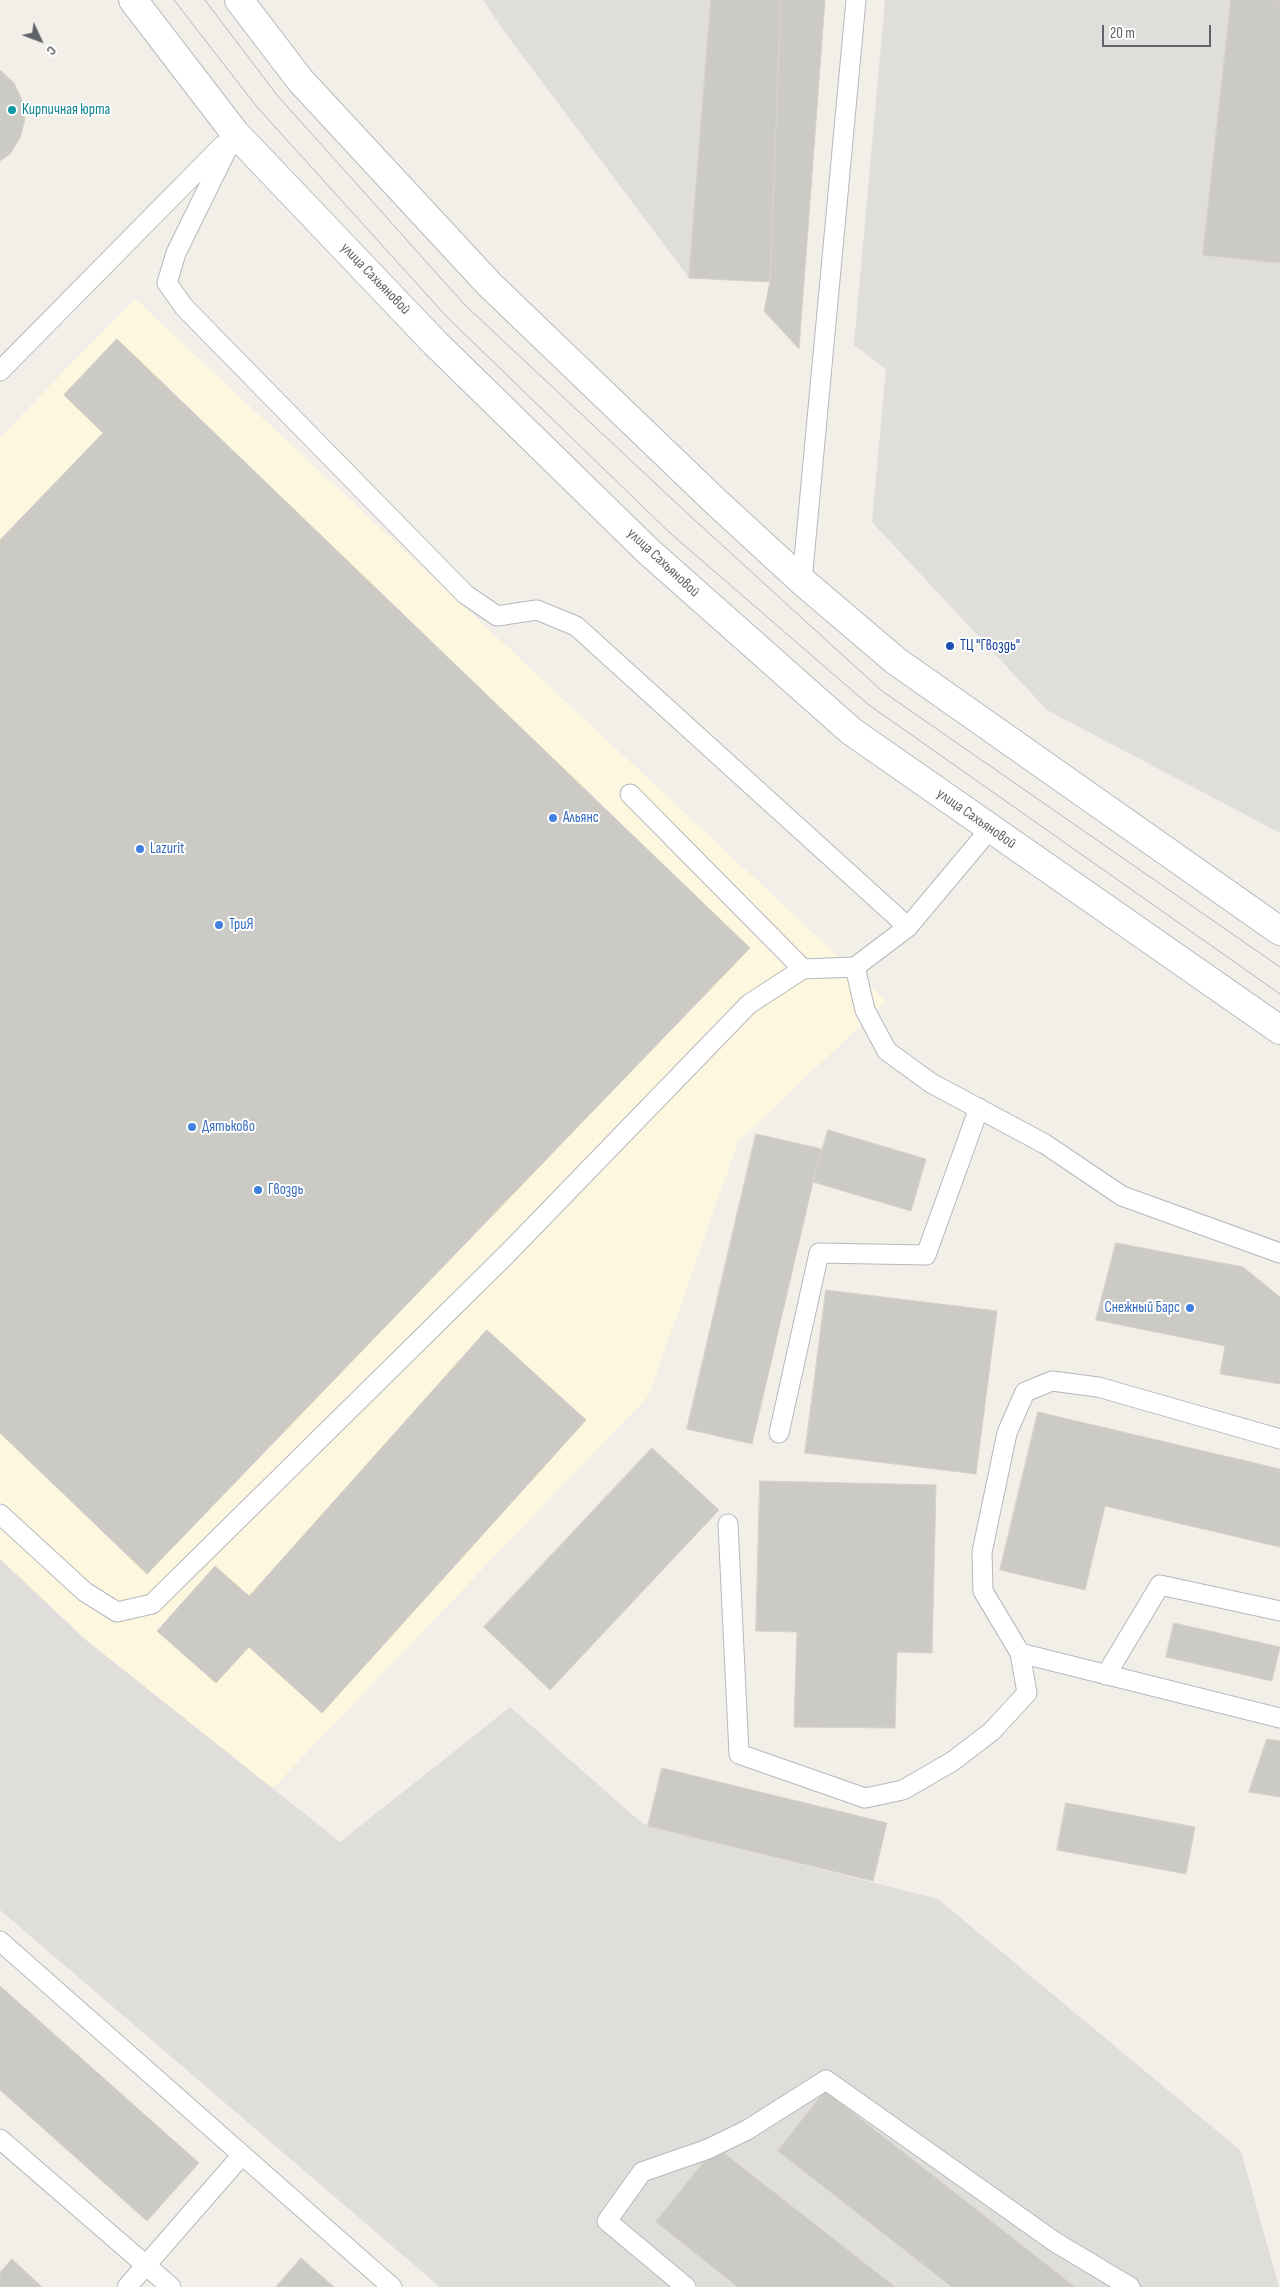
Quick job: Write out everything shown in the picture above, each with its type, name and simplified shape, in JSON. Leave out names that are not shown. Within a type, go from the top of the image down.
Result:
[{"type":"main road","name":"улица Сахьяновой","points":[[133,0],[234,133],[435,343],[648,551],[850,732],[1280,1030]]},
{"type":"main road","points":[[239,0],[300,80],[489,284],[715,501],[802,581],[896,661],[1280,931]]},
{"type":"lane","points":[[802,581],[856,0]]},
{"type":"lane","points":[[0,372],[234,133]]},
{"type":"lane","points":[[234,133],[176,253],[167,283],[184,307],[465,594],[497,616],[537,610],[576,626],[908,927]]},
{"type":"lane","points":[[630,794],[803,969]]},
{"type":"lane","points":[[0,1514],[85,1592],[117,1612],[152,1604],[507,1254],[749,1004],[803,969],[854,967],[908,927],[990,829]]},
{"type":"lane","points":[[854,967],[865,1010],[886,1051],[931,1083],[1045,1144],[1122,1196],[1280,1253]]},
{"type":"lane","points":[[779,1433],[819,1253],[926,1255],[979,1108]]},
{"type":"lane","points":[[728,1524],[739,1754],[865,1798],[903,1790],[953,1761],[992,1732],[1027,1693],[1020,1653],[983,1591],[982,1552],[1007,1434],[1025,1392],[1052,1381],[1098,1387],[1280,1439]]},
{"type":"lane","points":[[1106,1674],[1160,1585],[1280,1611]]},
{"type":"lane","points":[[1020,1653],[1280,1718]]},
{"type":"lane","points":[[0,1941],[392,2287]]},
{"type":"lane","points":[[686,2287],[607,2222],[642,2172],[708,2149],[747,2130],[826,2080],[1055,2242],[1130,2287]]},
{"type":"lane","points":[[0,2139],[171,2287]]},
{"type":"lane","points":[[127,2287],[242,2155]]},
{"type":"shaded area","points":[[483,0],[781,0],[770,282],[689,278],[506,34]]},
{"type":"shaded area","points":[[885,0],[1280,0],[1280,833],[1047,710],[872,522],[886,369],[854,345]]},
{"type":"shaded area","name":"Гвоздь","points":[[135,299],[886,1001],[738,1142],[649,1395],[272,1789],[86,1640],[0,1559],[0,437]]},
{"type":"shaded area","points":[[0,1559],[86,1640],[340,1842],[510,1707],[643,1824],[938,1899],[1241,2151],[1279,2287],[440,2287],[0,1910]]},
{"type":"building","points":[[711,0],[781,0],[770,282],[689,278]]},
{"type":"building","points":[[781,0],[825,0],[799,349],[764,311],[770,282]]},
{"type":"building","points":[[1231,0],[1280,0],[1280,263],[1203,255]]},
{"type":"building","name":"Кирпичная юрта","points":[[0,70],[14,83],[22,100],[25,119],[20,138],[10,154],[0,161]]},
{"type":"building","name":"Гвоздь","points":[[117,339],[750,948],[147,1574],[0,1433],[0,540],[103,433],[64,395]]},
{"type":"building","points":[[828,1130],[926,1159],[911,1211],[813,1182]]},
{"type":"building","points":[[756,1134],[822,1149],[752,1444],[687,1429]]},
{"type":"building","name":"Снежный Барс","points":[[1116,1243],[1243,1267],[1280,1297],[1280,1384],[1220,1374],[1225,1346],[1096,1320]]},
{"type":"building","points":[[826,1290],[997,1311],[976,1474],[805,1453]]},
{"type":"building","points":[[487,1330],[586,1420],[322,1713],[249,1647],[216,1683],[157,1631],[215,1566],[249,1596]]},
{"type":"building","points":[[1038,1412],[1280,1469],[1280,1547],[1105,1506],[1085,1590],[1000,1570]]},
{"type":"building","points":[[652,1448],[719,1510],[550,1690],[484,1627]]},
{"type":"building","points":[[760,1481],[936,1485],[932,1653],[897,1652],[895,1728],[794,1727],[797,1632],[756,1631]]},
{"type":"building","points":[[1174,1623],[1280,1647],[1272,1681],[1166,1657]]},
{"type":"building","points":[[1267,1739],[1280,1741],[1280,1797],[1249,1792]]},
{"type":"building","points":[[662,1768],[887,1823],[873,1881],[648,1826]]},
{"type":"building","points":[[1066,1803],[1195,1827],[1186,1874],[1057,1850]]},
{"type":"building","points":[[0,1986],[199,2163],[147,2221],[0,2090]]},
{"type":"building","points":[[825,2091],[1075,2287],[952,2287],[778,2151]]},
{"type":"building","points":[[716,2147],[895,2287],[738,2287],[656,2222]]},
{"type":"building","points":[[301,2258],[334,2287],[276,2287]]},
{"type":"building","points":[[12,2259],[42,2287],[0,2287],[0,2273]]},
{"type":"tram line","points":[[174,0],[257,107],[447,317],[670,533],[869,705],[1280,994]]},
{"type":"tram line","points":[[205,0],[277,95],[465,305],[688,514],[882,691],[1280,967]]},
{"type":"place","name":"Кирпичная юрта","points":[[12,110]]},
{"type":"place","name":"ТЦ \"Гвоздь\"","points":[[950,646]]},
{"type":"place","name":"Альянс","points":[[553,818]]},
{"type":"place","name":"Lazurit","points":[[140,849]]},
{"type":"place","name":"ТриЯ","points":[[219,925]]},
{"type":"place","name":"Дятьково","points":[[192,1127]]},
{"type":"place","name":"Гвоздь","points":[[258,1190]]},
{"type":"place","name":"Снежный Барс","points":[[1190,1308]]}]
